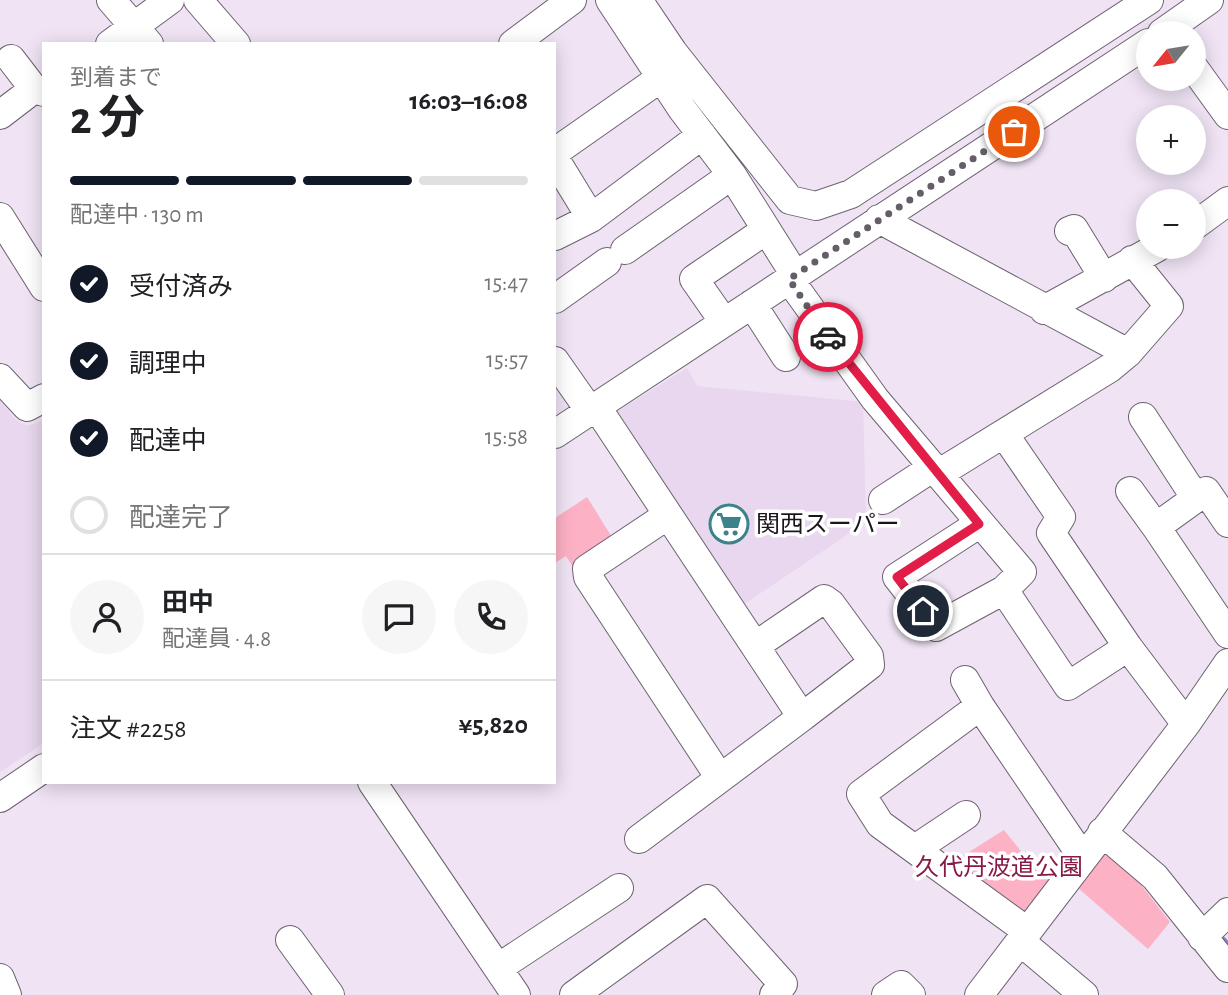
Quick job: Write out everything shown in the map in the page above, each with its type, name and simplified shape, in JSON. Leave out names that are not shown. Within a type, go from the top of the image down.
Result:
[{"type":"street","points":[[111,0],[141,35]]},
{"type":"street","points":[[117,42],[141,35],[170,0]]},
{"type":"street","points":[[198,0],[234,42]]},
{"type":"street","points":[[516,42],[572,0]]},
{"type":"street","points":[[610,0],[702,135],[732,174],[832,344],[979,524],[1022,572],[1004,590],[936,627],[897,577],[979,524]]},
{"type":"street","points":[[638,0],[673,52],[790,200],[816,206],[851,194],[1149,0]]},
{"type":"street","points":[[1181,21],[1209,0]]},
{"type":"street","points":[[556,433],[1136,52]]},
{"type":"street","points":[[0,115],[39,90],[10,59]]},
{"type":"street","points":[[556,151],[662,77]]},
{"type":"street","points":[[1206,85],[1228,115]]},
{"type":"street","points":[[556,236],[591,218],[702,135]]},
{"type":"street","points":[[556,161],[591,218]]},
{"type":"street","points":[[556,298],[732,174]]},
{"type":"street","points":[[1206,217],[1228,201]]},
{"type":"street","points":[[0,217],[42,284]]},
{"type":"street","points":[[879,219],[1128,353]]},
{"type":"street","points":[[1073,229],[1104,278]]},
{"type":"street","points":[[724,322],[694,279],[766,230]]},
{"type":"street","points":[[1044,310],[1136,258]]},
{"type":"street","points":[[883,500],[1004,434],[1110,368],[1128,353],[1169,306],[1132,260]]},
{"type":"street","points":[[752,304],[786,357]]},
{"type":"street","points":[[556,362],[593,408],[668,515],[802,717]]},
{"type":"street","points":[[0,378],[27,407],[42,399]]},
{"type":"street","points":[[1143,417],[1195,497]]},
{"type":"street","points":[[1004,434],[1060,517],[1052,533],[1128,647],[1186,724]]},
{"type":"street","points":[[1130,491],[1228,634]]},
{"type":"street","points":[[1156,527],[1206,491],[1228,523]]},
{"type":"street","points":[[668,515],[587,569],[588,577],[720,778]]},
{"type":"street","points":[[1004,590],[1068,687],[1128,647]]},
{"type":"street","points":[[639,839],[870,665],[869,656],[831,604],[824,599],[755,646]]},
{"type":"street","points":[[965,680],[1083,858]]},
{"type":"street","points":[[979,995],[1186,724],[1224,680]]},
{"type":"street","points":[[980,706],[855,798],[880,824],[1024,936],[1084,995]]},
{"type":"street","points":[[0,798],[42,769]]},
{"type":"street","points":[[373,784],[516,995]]},
{"type":"street","points":[[915,849],[966,815]]},
{"type":"street","points":[[1102,832],[1218,927],[1228,968]]},
{"type":"street","points":[[574,995],[607,985],[707,899],[783,984],[774,995]]},
{"type":"street","points":[[498,968],[607,903]]},
{"type":"street","points":[[290,940],[330,995]]},
{"type":"street","points":[[0,978],[6,995]]},
{"type":"street","points":[[886,995],[901,985],[911,995]]},
{"type":"shaded area","points":[[687,368],[697,386],[863,402],[866,522],[737,609],[615,423],[618,411]]},
{"type":"shaded area","points":[[0,401],[16,420],[27,426],[42,421],[42,744],[0,772]]},
{"type":"green space","points":[[587,497],[613,539],[573,567],[566,556],[556,562],[556,517]]},
{"type":"green space","name":"久代丹波道公園","points":[[1004,830],[1035,869],[1055,885],[1028,922],[950,864]]},
{"type":"green space","points":[[1099,853],[1116,853],[1170,922],[1148,949],[1078,888]]},
{"type":"waterway","points":[[1223,939],[1228,944]]},
{"type":"way so far","points":[[828,337],[789,279],[1014,132]]},
{"type":"place","name":"関西スーパー","points":[[729,524]]},
{"type":"route","points":[[828,337],[875,399],[979,524],[897,577],[923,611]]}]
